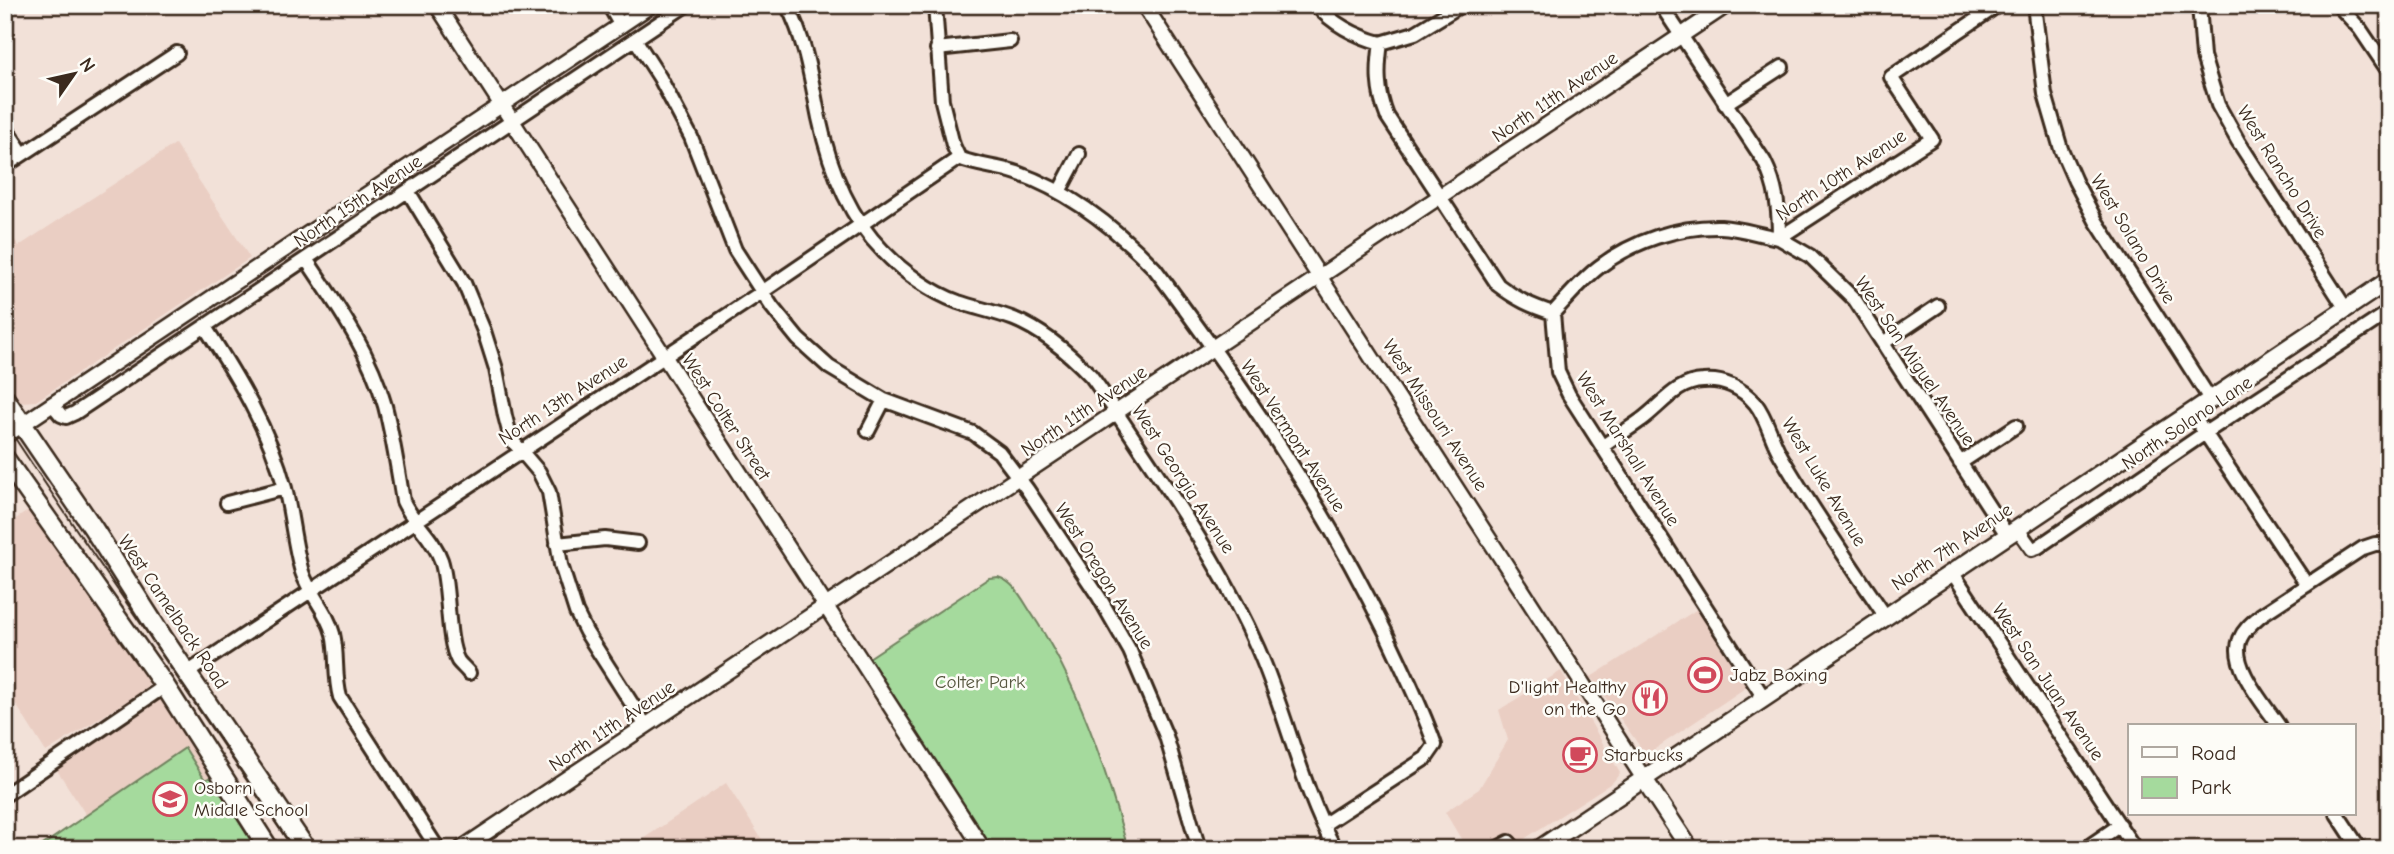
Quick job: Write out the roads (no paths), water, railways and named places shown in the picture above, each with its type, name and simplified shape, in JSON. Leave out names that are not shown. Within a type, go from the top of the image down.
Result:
[{"type":"main road","name":"North 7th Avenue","points":[[1539,849],[2389,280]]},
{"type":"main road","name":"West Camelback Road","points":[[5,399],[306,849]]},
{"type":"main road","points":[[5,459],[165,686],[269,849]]},
{"type":"main road","name":"West Missouri Avenue","points":[[1644,779],[1690,849]]},
{"type":"street","name":"West Colter Street","points":[[437,5],[983,849]]},
{"type":"street","points":[[609,5],[621,26]]},
{"type":"street","name":"North 15th Avenue","points":[[5,436],[651,5]]},
{"type":"street","name":"North 15th Avenue","points":[[52,404],[66,417],[75,413],[686,5]]},
{"type":"street","name":"West Georgia Avenue","points":[[787,5],[805,51],[827,152],[836,178],[862,224],[883,251],[925,285],[954,301],[1015,319],[1043,334],[1091,376],[1203,544],[1234,599],[1259,652],[1309,792],[1335,849]]},
{"type":"street","points":[[935,5],[942,101],[959,158]]},
{"type":"street","name":"West Missouri Avenue","points":[[1144,5],[1644,779]]},
{"type":"street","points":[[1316,5],[1332,22],[1381,43],[1415,33],[1461,5]]},
{"type":"street","points":[[1661,5],[1764,161],[1774,181],[1779,208],[1779,238]]},
{"type":"street","name":"North 11th Avenue","points":[[461,849],[1727,5]]},
{"type":"street","name":"North 10th Avenue","points":[[1552,313],[1599,267],[1622,253],[1669,233],[1694,228],[1723,228],[1779,238],[1932,139],[1891,77],[1998,5]]},
{"type":"street","name":"West Solano Drive","points":[[2034,5],[2045,94],[2070,170],[2096,221],[2210,399]]},
{"type":"street","name":"West Rancho Drive","points":[[2199,5],[2203,56],[2218,105],[2238,141],[2346,309]]},
{"type":"street","points":[[2338,5],[2360,29],[2389,72]]},
{"type":"street","name":"West Oregon Avenue","points":[[635,39],[686,127],[735,250],[762,292],[798,339],[829,367],[884,400],[973,433],[999,452],[1018,478],[1099,597],[1130,650],[1166,736],[1199,849]]},
{"type":"street","points":[[937,49],[1010,41]]},
{"type":"street","points":[[1381,43],[1377,67],[1380,98],[1387,116],[1498,285],[1530,306],[1552,313]]},
{"type":"street","points":[[5,166],[177,52]]},
{"type":"street","points":[[1725,104],[1782,66]]},
{"type":"street","points":[[5,127],[23,154]]},
{"type":"street","points":[[1059,192],[1079,154]]},
{"type":"street","name":"North 13th Avenue","points":[[187,673],[762,292],[959,158]]},
{"type":"street","name":"West Vermont Avenue","points":[[959,158],[1016,172],[1059,192],[1099,217],[1136,249],[1155,269],[1293,464],[1351,563],[1401,666],[1435,745],[1426,758],[1323,825]]},
{"type":"street","points":[[408,191],[447,253],[474,307],[496,369],[512,439],[539,472],[549,492],[564,579],[576,612],[646,726]]},
{"type":"street","name":"West San Miguel Avenue","points":[[1779,238],[1810,256],[1856,300],[1960,463],[2012,532]]},
{"type":"street","points":[[306,259],[355,335],[371,370],[384,404],[403,502],[425,530],[441,560],[454,650],[458,661],[469,673]]},
{"type":"street","points":[[2371,292],[2387,316]]},
{"type":"street","points":[[1882,343],[1938,306]]},
{"type":"street","name":"West Marshall Avenue","points":[[1552,313],[1558,372],[1569,395],[1764,698]]},
{"type":"street","name":"North Solano Lane","points":[[2012,532],[2032,549],[2038,547],[2205,433],[2387,316]]},
{"type":"street","points":[[205,327],[240,382],[260,420],[285,488],[301,568],[329,620],[336,655],[337,684],[345,706],[438,849]]},
{"type":"street","points":[[140,346],[151,362]]},
{"type":"street","name":"West Luke Avenue","points":[[1602,447],[1644,418],[1681,387],[1702,380],[1730,384],[1755,404],[1781,456],[1885,617]]},
{"type":"street","points":[[868,431],[884,400]]},
{"type":"street","points":[[2192,412],[2307,585]]},
{"type":"street","points":[[1960,463],[2016,426]]},
{"type":"street","points":[[227,503],[285,488]]},
{"type":"street","points":[[557,544],[605,539],[639,542]]},
{"type":"street","points":[[2278,724],[2244,673],[2237,648],[2240,637],[2248,626],[2363,548],[2375,544],[2389,544]]},
{"type":"street","name":"West San Juan Avenue","points":[[1952,572],[2135,849]]},
{"type":"street","points":[[5,795],[165,686]]},
{"type":"street","points":[[2338,816],[2360,849]]},
{"type":"street","points":[[2085,849],[2120,825]]},
{"type":"street","points":[[1496,849],[1509,842],[1515,849]]},
{"type":"tram line","points":[[5,423],[293,849]]},
{"type":"place","name":"Jabz Boxing","points":[[1705,675]]},
{"type":"place","name":"D'light Healthy on the Go","points":[[1650,698]]},
{"type":"place","name":"Starbucks","points":[[1580,755]]},
{"type":"place","name":"Osborn Middle School","points":[[170,799]]},
{"type":"park label","name":"Colter Park","points":[[980,682]]}]
